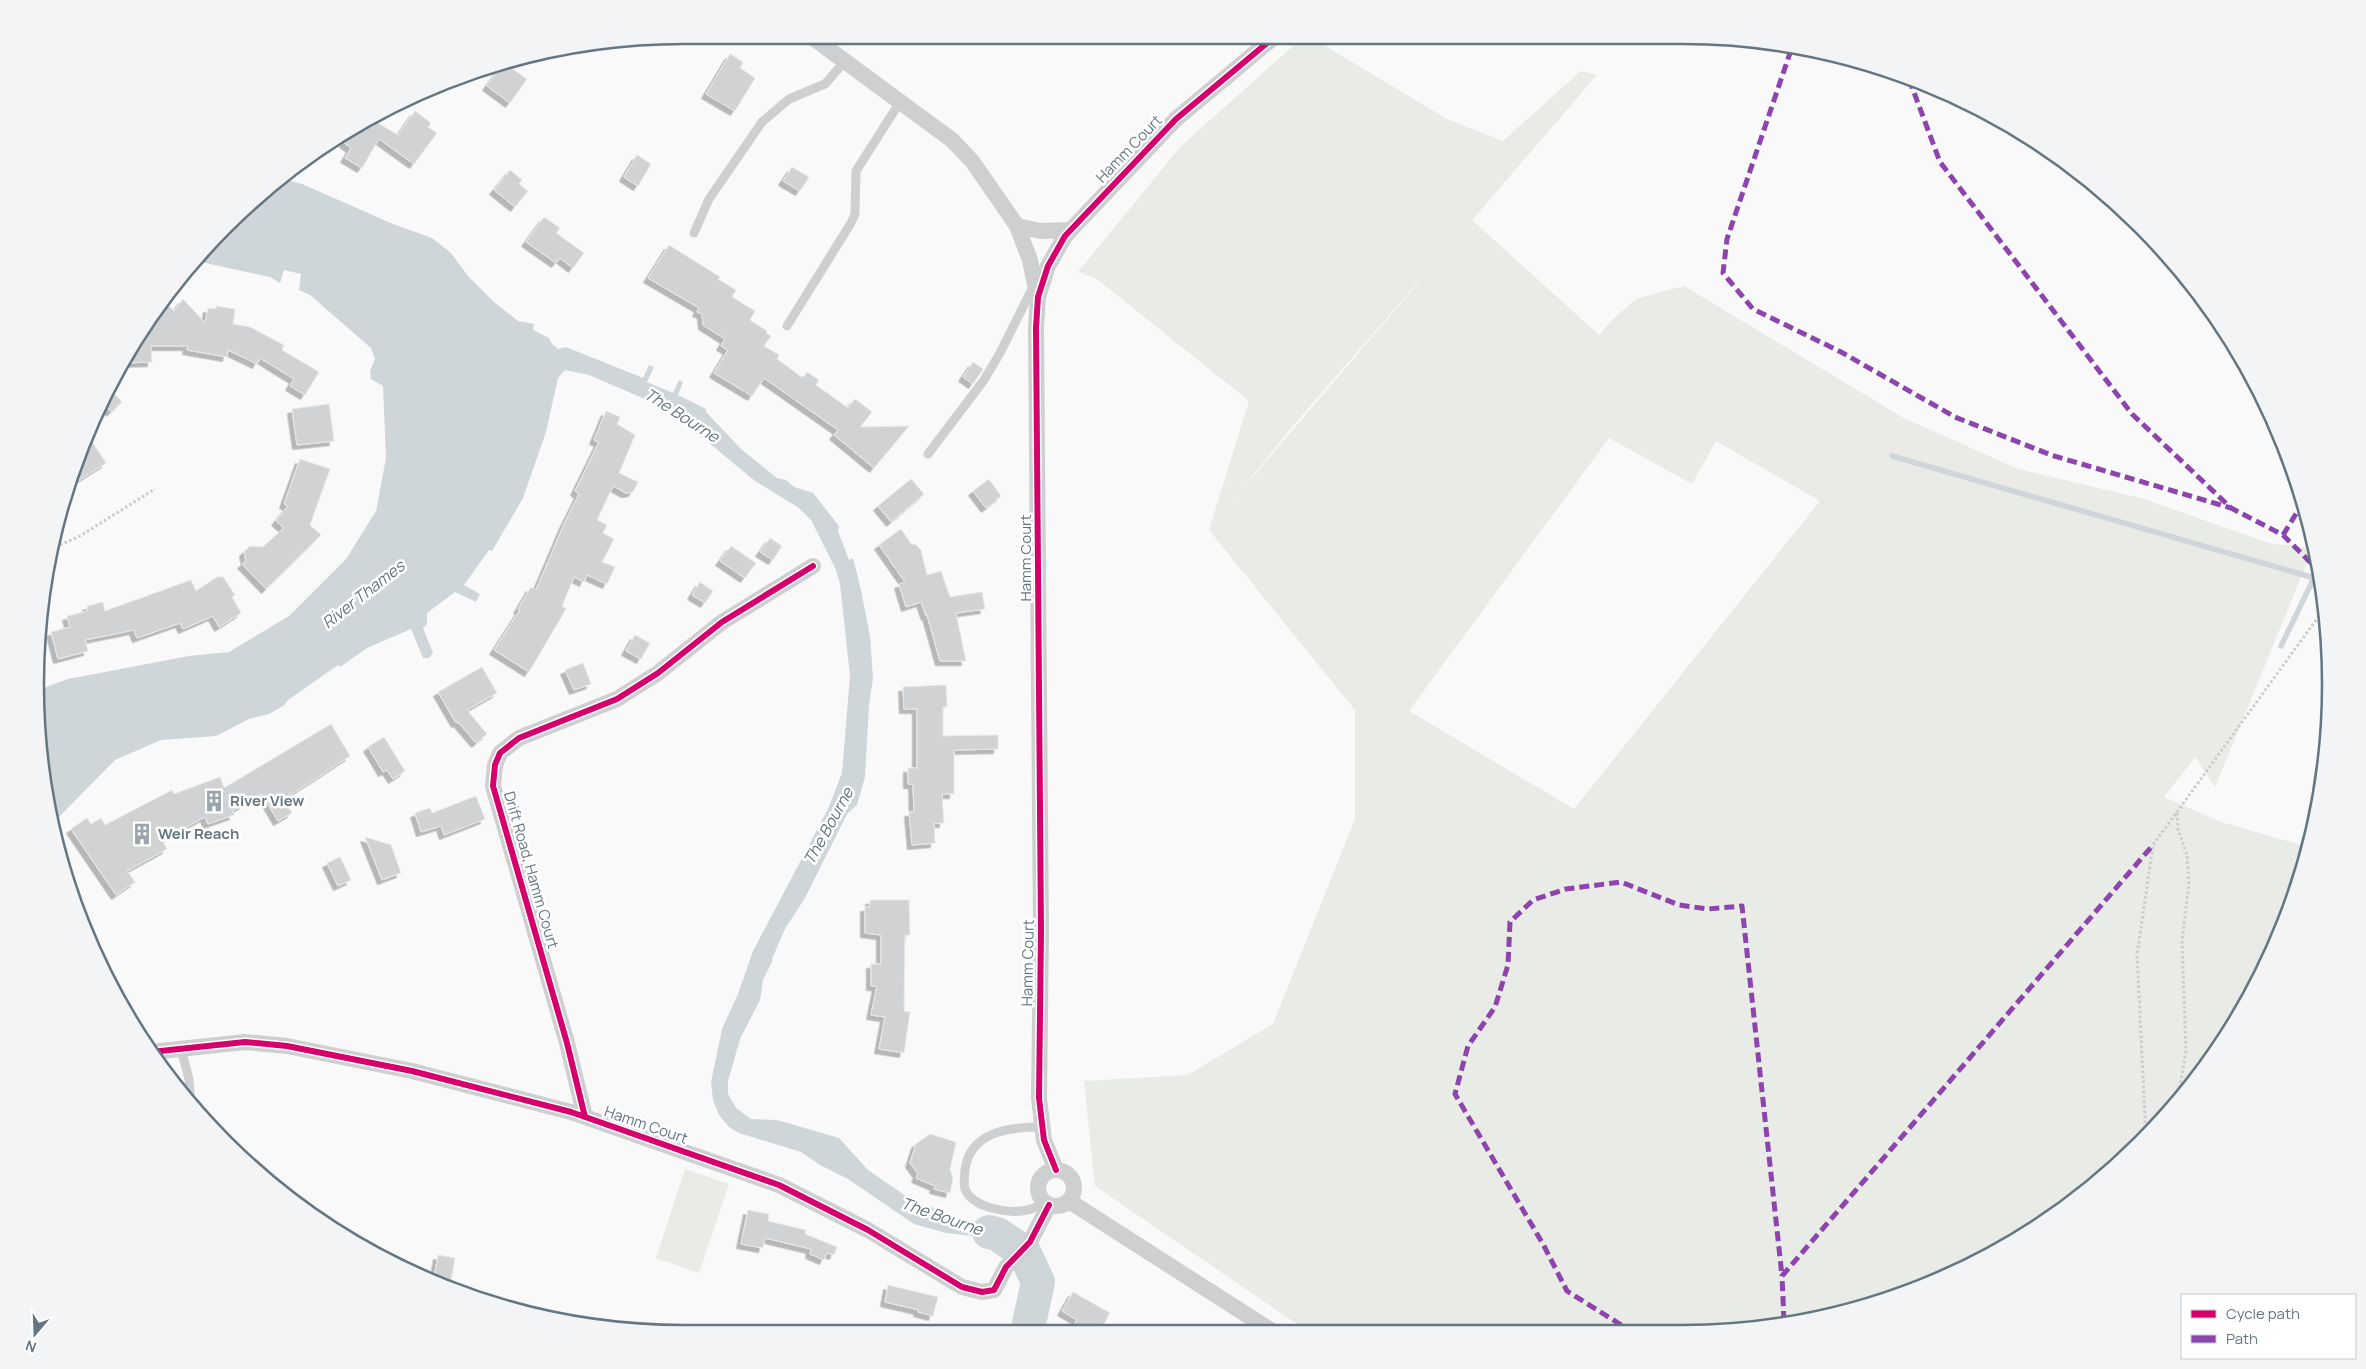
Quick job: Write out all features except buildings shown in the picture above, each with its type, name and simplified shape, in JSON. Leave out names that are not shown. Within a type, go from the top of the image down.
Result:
[{"type":"street","points":[[822,44],[952,140],[972,161],[1017,226],[1030,260],[1036,290]]},
{"type":"street","name":"Hamm Court","points":[[1056,1170],[1044,1140],[1038,1098],[1041,931],[1036,290],[1070,230],[1176,119],[1266,44]]},
{"type":"street","points":[[1017,226],[1041,231],[1070,230]]},
{"type":"street","name":"Drift Road, Hamm Court","points":[[585,1117],[567,1043],[493,786],[495,765],[500,753],[519,738],[618,700],[658,674],[722,622],[813,566]]},
{"type":"street","name":"Hamm Court","points":[[160,1051],[244,1042],[288,1046],[420,1073],[585,1117],[779,1185],[868,1230],[962,1287],[982,1292],[994,1290],[1006,1267],[1030,1242],[1046,1204]]},
{"type":"street","points":[[1056,1170],[1069,1175],[1073,1181],[1073,1195],[1069,1201],[1056,1207],[1046,1204],[1040,1197],[1038,1185],[1044,1174],[1056,1170]]},
{"type":"street","points":[[1069,1201],[1263,1325]]},
{"type":"lane","points":[[694,233],[709,199],[762,122],[789,99],[824,84],[845,61]]},
{"type":"lane","points":[[787,326],[852,223],[855,214],[856,171],[900,102]]},
{"type":"lane","points":[[928,454],[984,380],[1036,290]]},
{"type":"lane","points":[[181,1049],[189,1079],[190,1092]]},
{"type":"lane","points":[[1042,1127],[1005,1130],[979,1142],[972,1148],[967,1158],[964,1179],[965,1189],[970,1196],[983,1205],[1013,1211],[1030,1210],[1046,1204]]},
{"type":"path","points":[[59,545],[80,536],[155,489]]},
{"type":"path","points":[[2145,1126],[2137,955],[2153,845],[2318,617]]},
{"type":"path","points":[[2177,812],[2178,829],[2187,855],[2188,882],[2182,942],[2186,1051],[2180,1087]]},
{"type":"shaded area","points":[[1295,44],[1322,44],[1447,119],[1503,141],[1581,71],[1597,75],[1472,220],[1599,335],[1612,320],[1636,299],[1684,286],[1902,417],[2018,469],[2144,499],[2269,543],[2307,547],[2309,557],[2215,787],[2195,757],[2164,797],[2221,822],[2301,845],[2288,890],[2256,968],[2236,1005],[2190,1075],[2135,1138],[2104,1166],[2072,1193],[2002,1239],[1965,1259],[1887,1291],[1807,1313],[1765,1320],[1681,1325],[1298,1325],[1095,1186],[1084,1081],[1188,1075],[1273,1024],[1355,819],[1355,710],[1209,530],[1249,401],[1097,279],[1078,272],[1181,146]],"holes":[[[1419,282],[1233,500],[1291,428]],[[1609,438],[1692,484],[1716,441],[1820,501],[1574,809],[1409,711]]]},
{"type":"shaded area","points":[[685,1169],[729,1184],[699,1273],[656,1258]]},
{"type":"water","name":"River Thames","points":[[289,180],[302,184],[393,224],[432,238],[451,253],[468,276],[494,302],[518,321],[534,324],[533,330],[549,338],[558,349],[566,347],[643,378],[649,365],[654,367],[647,382],[673,393],[679,380],[683,382],[678,395],[706,409],[706,412],[741,449],[777,478],[786,480],[794,487],[813,493],[839,526],[838,531],[849,560],[853,558],[870,636],[873,678],[869,705],[865,777],[857,805],[847,814],[805,898],[785,929],[772,959],[763,980],[760,1000],[740,1039],[728,1081],[728,1094],[736,1108],[751,1119],[777,1120],[839,1138],[868,1170],[916,1203],[935,1208],[950,1218],[980,1222],[1016,1236],[1025,1246],[1015,1257],[1006,1248],[981,1237],[946,1233],[914,1224],[848,1179],[820,1165],[801,1152],[739,1133],[729,1127],[719,1115],[713,1100],[711,1082],[722,1029],[738,994],[753,951],[828,809],[842,773],[850,676],[840,584],[836,570],[811,520],[799,508],[755,481],[668,409],[589,375],[565,370],[558,378],[546,432],[523,498],[492,551],[489,550],[464,585],[480,594],[476,602],[455,592],[427,613],[427,624],[423,628],[433,653],[429,658],[423,658],[411,629],[367,648],[340,667],[338,665],[288,700],[283,706],[269,714],[249,719],[216,736],[161,740],[115,760],[58,818],[49,768],[44,689],[68,679],[189,656],[229,652],[289,616],[346,559],[376,511],[386,458],[383,386],[371,379],[370,371],[375,359],[371,348],[310,295],[299,290],[301,274],[284,270],[280,283],[270,277],[203,262],[231,231]]},
{"type":"waterway","points":[[1892,456],[2313,578]]},
{"type":"waterway","points":[[2281,646],[2313,579]]},
{"type":"waterway","name":"The Bourne","points":[[989,1232],[997,1234],[1024,1252],[1038,1282],[1029,1325]]},
{"type":"marked path","points":[[1790,53],[1727,239],[1723,273],[1753,309],[1841,352],[1955,417],[2051,455],[2231,508]]},
{"type":"marked path","points":[[1912,87],[1940,162],[2132,414],[2231,508],[2283,535],[2311,563]]},
{"type":"marked path","points":[[2283,535],[2298,511]]},
{"type":"marked path","points":[[1784,1317],[1782,1276],[2153,845]]},
{"type":"marked path","points":[[1621,1325],[1567,1291],[1543,1244],[1455,1094],[1468,1046],[1495,1007],[1508,965],[1510,922],[1533,900],[1566,889],[1621,882],[1679,905],[1708,909],[1742,906],[1782,1276]]},
{"type":"cycle path","points":[[1056,1170],[1044,1140],[1039,1098],[1041,931],[1036,328],[1038,297],[1048,266],[1065,236],[1176,119],[1266,44]]},
{"type":"cycle path","points":[[585,1117],[567,1043],[493,786],[495,765],[500,753],[519,738],[617,699],[658,673],[722,622],[813,566]]},
{"type":"cycle path","points":[[160,1051],[245,1042],[287,1046],[412,1071],[571,1112],[779,1185],[868,1230],[962,1287],[982,1292],[994,1290],[1006,1267],[1030,1242],[1049,1205]]},
{"type":"place","name":"River View","points":[[214,801]]},
{"type":"place","name":"Weir Reach","points":[[142,834]]}]
